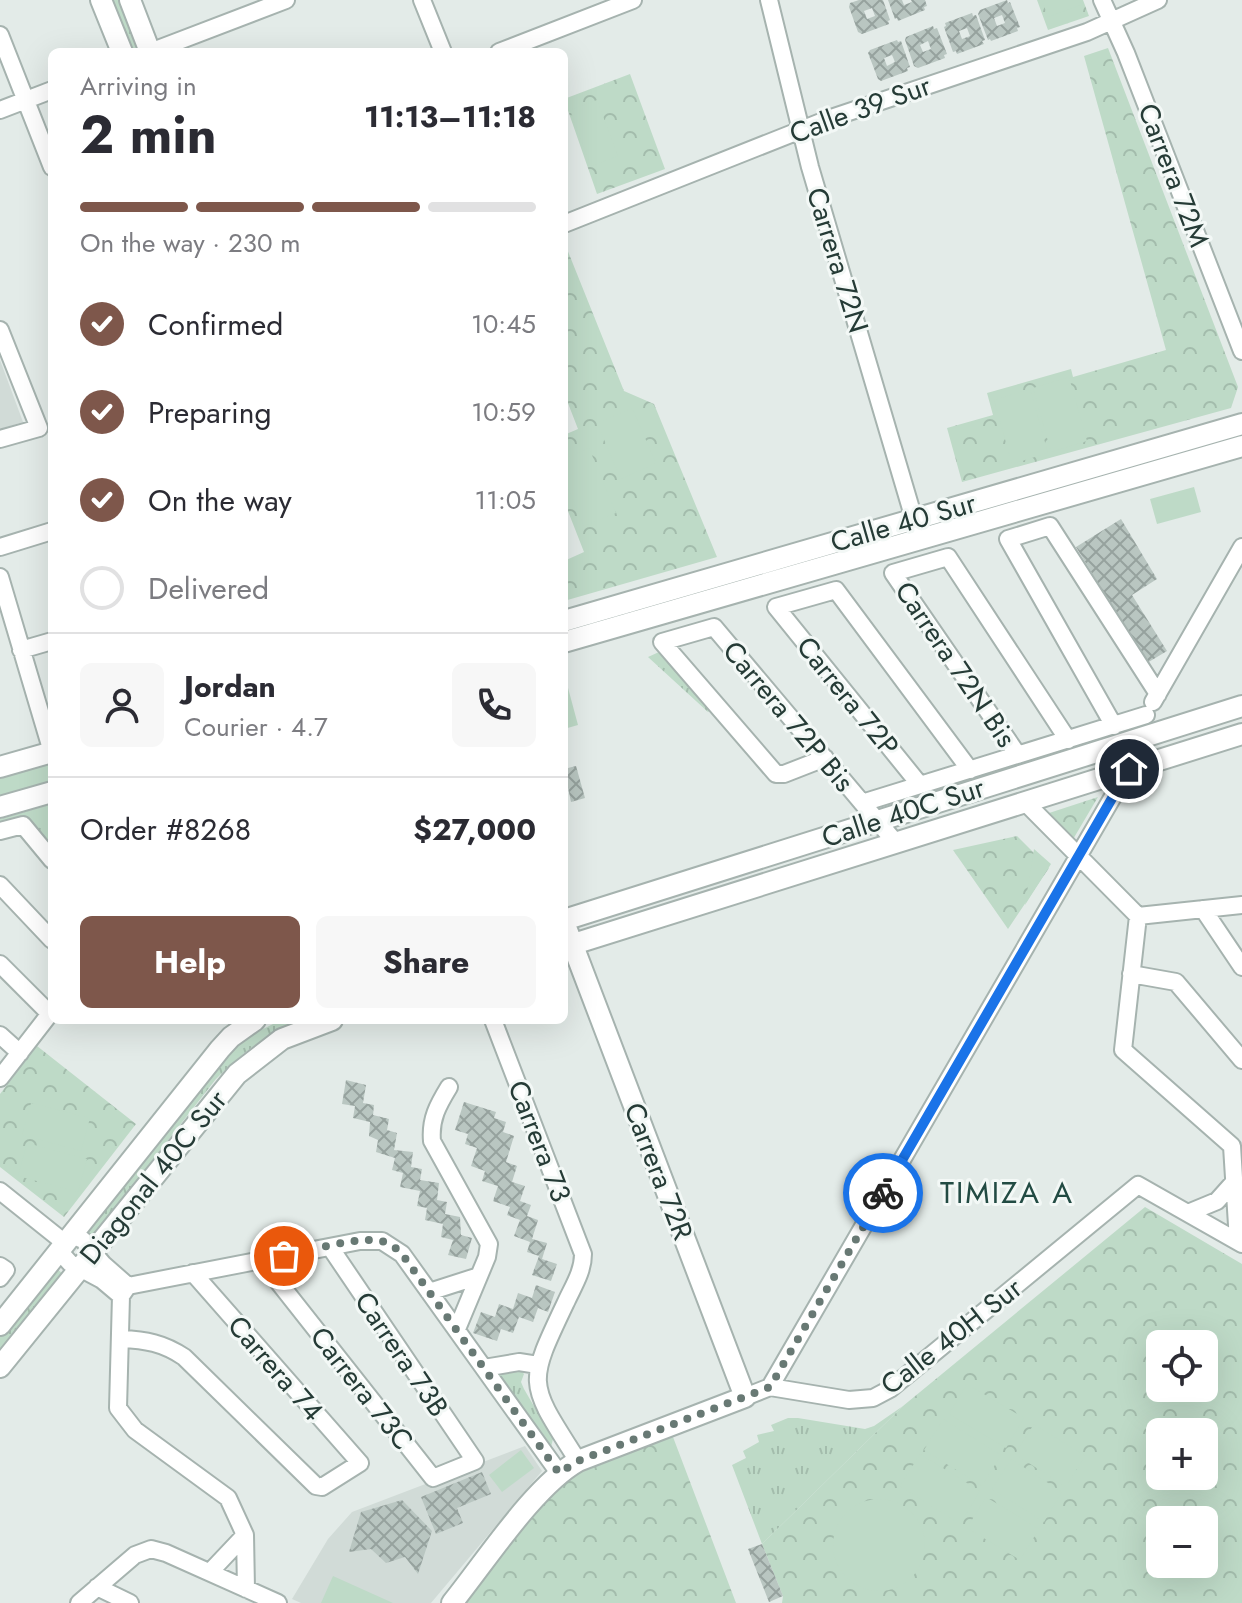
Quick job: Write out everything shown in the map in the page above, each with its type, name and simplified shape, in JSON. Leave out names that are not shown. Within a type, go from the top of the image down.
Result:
[{"type":"street","points":[[101,0],[120,48]]},
{"type":"street","points":[[130,0],[148,48]]},
{"type":"street","points":[[160,48],[286,0]]},
{"type":"street","points":[[422,0],[441,48]]},
{"type":"street","points":[[509,48],[633,0]]},
{"type":"street","name":"Carrera 72N","points":[[769,0],[801,130],[914,519]]},
{"type":"street","name":"Carrera 72M","points":[[1102,0],[1242,351]]},
{"type":"street","name":"Calle 39 Sur","points":[[568,222],[801,130],[1113,22],[1158,0]]},
{"type":"street","points":[[0,35],[48,157]]},
{"type":"street","points":[[0,110],[48,92]]},
{"type":"street","points":[[0,330],[39,428],[0,439]]},
{"type":"street","name":"Calle 40 Sur","points":[[568,620],[1242,424]]},
{"type":"street","name":"Calle 40 Sur","points":[[568,641],[1242,446]]},
{"type":"street","points":[[914,519],[923,538]]},
{"type":"street","name":"Calle 40 Sur","points":[[1114,726],[1008,539],[1050,526],[1158,694]]},
{"type":"street","points":[[0,547],[48,532]]},
{"type":"street","points":[[1131,741],[1242,547]]},
{"type":"street","name":"Calle 40 Sur","points":[[893,573],[948,557],[1068,740]]},
{"type":"street","name":"Carrera 72N Bis","points":[[893,573],[1018,755]]},
{"type":"street","points":[[0,577],[48,739]]},
{"type":"street","name":"Calle 40 Sur","points":[[776,607],[836,590],[970,770]]},
{"type":"street","name":"Carrera 72P","points":[[776,607],[920,785]]},
{"type":"street","name":"Carrera 72P Bis","points":[[825,758],[784,774],[776,774],[662,642],[714,627],[825,758],[896,843]]},
{"type":"street","points":[[21,650],[48,642]]},
{"type":"street","points":[[1235,708],[1239,735]]},
{"type":"street","name":"Calle 40C Sur","points":[[568,920],[1235,708]]},
{"type":"street","name":"Calle 40C Sur","points":[[862,803],[1146,715]]},
{"type":"street","name":"Calle 40C Sur","points":[[568,945],[1239,735]]},
{"type":"street","points":[[0,767],[48,753]]},
{"type":"street","points":[[452,1603],[559,1473],[578,1461],[770,1387],[1129,769]]},
{"type":"street","points":[[0,807],[48,793]]},
{"type":"street","points":[[1025,802],[1138,916]]},
{"type":"street","points":[[0,831],[23,825],[48,855]]},
{"type":"street","points":[[0,885],[48,936]]},
{"type":"street","points":[[1138,916],[1242,905]]},
{"type":"street","points":[[1203,909],[1242,967]]},
{"type":"street","points":[[1138,916],[1123,1050],[1232,1146],[1240,1243]]},
{"type":"street","name":"Carrera 72R","points":[[568,945],[745,1397]]},
{"type":"street","points":[[0,964],[48,1009]]},
{"type":"street","points":[[1131,974],[1176,982],[1242,1060]]},
{"type":"street","points":[[0,1078],[48,1016]]},
{"type":"street","name":"Diagonal 40C Sur","points":[[0,1325],[220,1049],[249,1024]]},
{"type":"street","name":"Diagonal 40C Sur","points":[[0,1367],[237,1074],[282,1039],[321,1024]]},
{"type":"street","name":"Carrera 73","points":[[495,1024],[580,1246],[583,1262],[538,1365]]},
{"type":"street","points":[[0,1035],[20,1053]]},
{"type":"street","points":[[449,1087],[434,1113],[432,1141],[489,1244],[487,1257],[457,1329]]},
{"type":"street","points":[[1188,1213],[1217,1201],[1234,1182]]},
{"type":"street","name":"Calle 40H Sur","points":[[770,1387],[849,1400],[873,1398],[890,1389],[1138,1185],[1188,1213]]},
{"type":"street","points":[[0,1191],[65,1243],[83,1240],[124,1291],[118,1408],[135,1430],[228,1498],[245,1535],[246,1589]]},
{"type":"street","points":[[1188,1213],[1240,1243]]},
{"type":"street","points":[[65,1243],[65,1260],[124,1291],[193,1273],[368,1240],[382,1241],[402,1254],[559,1473]]},
{"type":"street","name":"Carrera 73B","points":[[330,1247],[475,1461],[433,1478]]},
{"type":"street","name":"Carrera 73C","points":[[261,1260],[433,1478]]},
{"type":"street","name":"Carrera 74","points":[[121,1339],[150,1340],[168,1346],[184,1357],[316,1486],[322,1487],[360,1463],[193,1273]]},
{"type":"street","points":[[429,1292],[479,1276]]},
{"type":"street","points":[[484,1368],[519,1362],[538,1365],[537,1384],[541,1401],[578,1461]]},
{"type":"street","points":[[210,1572],[245,1535]]},
{"type":"street","points":[[79,1603],[135,1555],[151,1549],[278,1603]]},
{"type":"street","points":[[97,1587],[130,1603]]},
{"type":"shaded area","points":[[0,360],[23,422],[0,429]]},
{"type":"shaded area","points":[[525,1446],[542,1471],[431,1603],[301,1603],[292,1599],[328,1539],[352,1512]]},
{"type":"green space","points":[[108,0],[123,0],[140,46],[126,48]]},
{"type":"green space","points":[[1037,0],[1083,0],[1089,16],[1048,30]]},
{"type":"green space","points":[[1042,0],[1079,0],[1081,5],[1048,17]]},
{"type":"green space","points":[[1108,48],[1238,387],[1231,408],[962,482],[947,428],[993,415],[987,393],[1071,369],[1073,377],[1166,350],[1084,56]]},
{"type":"green space","points":[[630,74],[665,169],[597,194],[568,111],[568,97]]},
{"type":"green space","points":[[597,100],[618,156],[591,166],[570,110]]},
{"type":"green space","points":[[568,251],[624,391],[654,404],[717,557],[568,600],[568,559],[584,552],[568,511],[568,433],[578,429],[568,403]]},
{"type":"green space","points":[[1069,377],[1087,441],[1051,452],[1033,388]]},
{"type":"green space","points":[[1030,389],[1048,453],[1012,464],[994,400]]},
{"type":"green space","points":[[632,408],[656,463],[621,479],[597,423]]},
{"type":"green space","points":[[589,448],[616,513],[584,526],[568,488],[568,457]]},
{"type":"green space","points":[[1194,487],[1201,512],[1157,524],[1150,499]]},
{"type":"green space","points":[[659,652],[712,709],[708,712],[648,657]]},
{"type":"green space","points":[[568,688],[578,725],[568,728]]},
{"type":"green space","points":[[48,764],[48,787],[0,801],[0,778]]},
{"type":"green space","points":[[1098,797],[1072,841],[1043,815]]},
{"type":"green space","points":[[48,805],[48,840],[45,842],[26,821],[0,828],[0,819]]},
{"type":"green space","points":[[1017,836],[1049,868],[1008,929],[953,850]]},
{"type":"green space","points":[[1034,849],[1051,864],[1025,905]]},
{"type":"green space","points":[[273,1024],[294,1024],[267,1037],[226,1069],[93,1236],[84,1230],[232,1050]]},
{"type":"green space","points":[[37,1046],[136,1124],[64,1217],[0,1167],[0,1094]]},
{"type":"green space","points":[[31,1103],[90,1118],[81,1151],[22,1135]]},
{"type":"green space","points":[[27,1143],[87,1159],[78,1192],[18,1176]]},
{"type":"green space","points":[[1145,1207],[1242,1264],[1242,1603],[782,1603],[783,1596],[762,1544],[903,1406]]},
{"type":"green space","points":[[55,1267],[63,1274],[0,1354],[0,1337]]},
{"type":"green space","points":[[518,1367],[524,1374],[521,1382],[524,1389],[553,1439],[551,1447],[499,1376],[499,1372]]},
{"type":"green space","points":[[967,1384],[1024,1418],[1006,1448],[949,1414]]},
{"type":"green space","points":[[903,1406],[762,1544],[732,1465],[746,1458],[743,1451],[759,1442],[757,1435],[774,1431],[771,1425],[788,1418],[865,1429]]},
{"type":"green space","points":[[943,1419],[1001,1455],[982,1486],[924,1450]]},
{"type":"green space","points":[[1034,1424],[1085,1456],[1066,1487],[1015,1454]]},
{"type":"green space","points":[[673,1437],[736,1603],[465,1603],[521,1526],[571,1476],[600,1461]]},
{"type":"green space","points":[[521,1450],[534,1468],[502,1492],[489,1475]]},
{"type":"green space","points":[[920,1454],[980,1491],[960,1524],[900,1486]]},
{"type":"green space","points":[[1011,1459],[1062,1492],[1044,1522],[992,1489]]},
{"type":"green space","points":[[986,1497],[1039,1529],[1020,1560],[967,1528]]},
{"type":"green space","points":[[870,1499],[888,1499],[905,1506],[918,1519],[925,1545],[918,1571],[905,1584],[888,1591],[870,1591],[853,1584],[840,1571],[833,1554],[833,1536],[840,1519],[853,1506]]},
{"type":"green space","points":[[333,1576],[393,1603],[321,1603]]},
{"type":"building","points":[[883,0],[889,24],[862,34],[858,32],[850,3]],"holes":[[[872,8],[875,16],[867,19],[864,11]]]},
{"type":"building","points":[[888,0],[902,0],[904,5],[911,0],[925,0],[927,6],[925,10],[898,21]]},
{"type":"building","points":[[1007,0],[1020,27],[1018,31],[988,40],[978,14],[980,10]],"holes":[[[1002,15],[1005,23],[997,26],[994,18]]]},
{"type":"building","points":[[972,13],[976,15],[984,44],[957,54],[953,52],[945,23]],"holes":[[[967,28],[970,36],[962,39],[959,31]]]},
{"type":"building","points":[[933,26],[937,28],[947,54],[945,58],[918,68],[914,66],[906,37]],"holes":[[[928,41],[931,49],[923,52],[920,45]]]},
{"type":"building","points":[[901,41],[910,67],[908,71],[881,81],[868,53]],"holes":[[[892,55],[895,62],[887,66],[884,58]]]},
{"type":"building","points":[[1121,519],[1157,579],[1132,595],[1167,651],[1147,663],[1076,547]]},
{"type":"building","points":[[576,766],[585,798],[571,802],[568,768]]},
{"type":"building","points":[[346,1080],[366,1085],[363,1103],[374,1105],[373,1115],[389,1119],[387,1130],[397,1133],[394,1150],[413,1152],[411,1167],[422,1169],[420,1180],[439,1183],[437,1200],[447,1202],[445,1214],[460,1217],[461,1235],[472,1238],[466,1259],[448,1255],[453,1240],[441,1237],[443,1224],[425,1220],[427,1208],[417,1206],[420,1191],[400,1187],[403,1173],[392,1170],[395,1158],[376,1152],[378,1140],[369,1136],[370,1122],[353,1118],[355,1106],[342,1104]]},
{"type":"building","points":[[464,1102],[496,1112],[494,1118],[506,1122],[503,1132],[514,1136],[506,1162],[517,1166],[512,1182],[525,1186],[520,1201],[531,1205],[527,1216],[538,1220],[532,1239],[547,1243],[542,1259],[557,1264],[551,1281],[532,1275],[539,1256],[527,1252],[530,1242],[514,1236],[520,1220],[507,1215],[510,1207],[493,1201],[498,1186],[482,1181],[485,1171],[471,1166],[477,1148],[465,1144],[468,1134],[455,1130]]},
{"type":"building","points":[[536,1285],[555,1292],[548,1312],[538,1308],[533,1322],[519,1317],[513,1333],[501,1329],[497,1341],[473,1333],[481,1312],[495,1317],[499,1304],[513,1309],[518,1293],[532,1298]]},
{"type":"building","points":[[482,1472],[491,1494],[457,1508],[463,1523],[436,1534],[421,1497]]},
{"type":"building","points":[[402,1500],[432,1531],[418,1574],[405,1557],[386,1563],[371,1549],[349,1552],[361,1512]]},
{"type":"building","points":[[762,1544],[783,1596],[769,1602],[748,1549]]},
{"type":"way so far","points":[[284,1256],[368,1240],[393,1246],[402,1254],[559,1473],[578,1461],[770,1387],[883,1193]]},
{"type":"district","name":"TIMIZA A","points":[[1007,1193]]},
{"type":"route","points":[[883,1193],[1129,769]]}]
